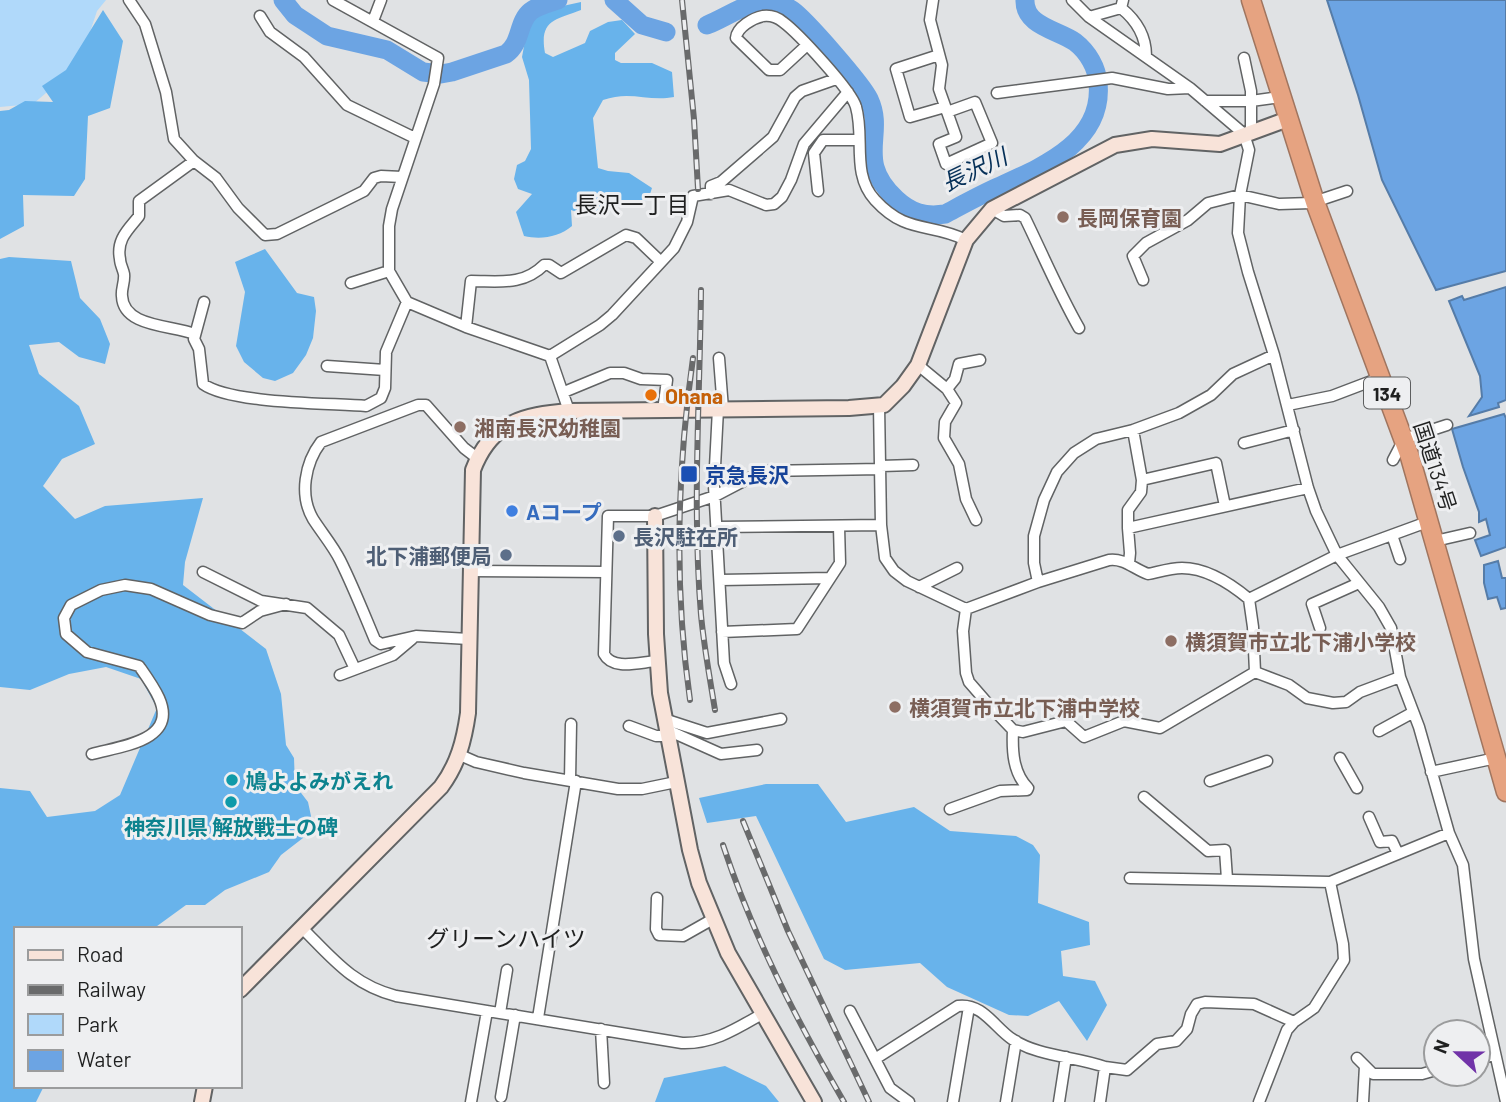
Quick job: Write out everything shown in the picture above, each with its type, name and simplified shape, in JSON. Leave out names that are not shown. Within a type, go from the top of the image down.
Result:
[{"type":"highway","name":"国道134号","points":[[1251,0],[1315,202],[1404,439],[1436,541],[1506,792]]},
{"type":"street","points":[[129,0],[145,24],[166,92],[174,139],[194,161],[216,178],[238,208],[265,235],[277,234],[364,191],[374,178],[402,177]]},
{"type":"street","points":[[333,0],[438,58],[434,84],[392,209],[389,226],[389,271],[407,302],[467,327],[550,356],[569,411]]},
{"type":"street","points":[[373,21],[381,0]]},
{"type":"street","points":[[933,0],[930,20],[942,65],[939,89],[946,109],[956,137],[939,144],[946,164],[992,143],[975,102],[946,109],[910,117],[897,69],[939,55]]},
{"type":"street","points":[[1072,0],[1089,17],[1146,55],[1247,133]]},
{"type":"street","points":[[1089,17],[1122,4],[1135,20],[1146,44],[1146,55]]},
{"type":"street","points":[[260,16],[270,32],[304,57],[347,105],[415,138]]},
{"type":"street","points":[[806,46],[780,70],[769,71],[736,38],[736,34],[755,19],[773,16],[783,21],[806,46],[848,92],[856,106],[863,179],[873,198],[891,216],[911,226],[952,234],[967,240]]},
{"type":"street","points":[[1244,58],[1251,101],[1247,133],[1249,150],[1240,195],[1238,233],[1288,405],[1308,488],[1337,555],[1391,628],[1400,677],[1419,727],[1449,833],[1463,864],[1474,959],[1506,1102]]},
{"type":"street","points":[[997,93],[1112,78],[1168,89],[1189,88]]},
{"type":"street","points":[[711,194],[711,186],[721,182],[773,137],[795,97],[802,91],[836,79]]},
{"type":"street","points":[[550,356],[612,315],[674,248],[683,235],[691,198],[729,190],[766,205],[774,205],[782,197],[791,180],[804,144],[848,92]]},
{"type":"street","points":[[1204,101],[1251,101],[1280,97]]},
{"type":"street","points":[[242,988],[441,787],[460,755],[468,713],[471,484],[477,458],[506,425],[522,417],[569,411],[879,405],[894,397],[918,365],[967,240],[992,209],[1115,145],[1152,139],[1220,144],[1288,119]]},
{"type":"street","points":[[818,191],[814,153],[823,140],[859,140]]},
{"type":"street","points":[[194,161],[139,201],[139,216],[125,229],[119,256],[124,276],[121,298],[130,314],[149,324],[184,329],[194,334]]},
{"type":"street","points":[[1143,280],[1133,256],[1146,243],[1188,220],[1208,202],[1240,195],[1279,204],[1315,202],[1347,191]]},
{"type":"street","points":[[992,209],[1003,216],[1020,215],[1025,218],[1079,328]]},
{"type":"street","points":[[467,327],[471,281],[511,281],[533,277],[544,265],[549,265],[561,274],[626,235],[636,238],[660,261]]},
{"type":"street","points":[[351,283],[389,271]]},
{"type":"street","points":[[204,302],[194,334],[199,349],[203,384],[211,389],[254,398],[366,406],[381,398],[385,388],[386,352],[407,302]]},
{"type":"street","points":[[1038,582],[1034,564],[1034,536],[1044,500],[1057,472],[1074,453],[1096,439],[1133,430],[1180,413],[1211,395],[1233,374],[1274,355]]},
{"type":"street","points":[[719,358],[721,409],[715,496],[724,663],[731,684]]},
{"type":"street","points":[[947,389],[955,379],[959,364],[980,360]]},
{"type":"street","points":[[918,365],[947,389],[956,403],[946,422],[944,439],[959,464],[966,499],[975,520]]},
{"type":"street","points":[[327,366],[385,370]]},
{"type":"street","points":[[564,392],[610,373],[624,373],[641,379],[667,380],[663,411]]},
{"type":"street","points":[[1288,405],[1332,396],[1382,377]]},
{"type":"street","points":[[469,639],[415,636],[381,644],[375,640],[339,558],[311,516],[306,494],[306,476],[312,454],[321,442],[418,404],[426,405],[464,448],[477,458]]},
{"type":"street","points":[[879,405],[881,525],[885,558],[894,571],[919,587],[966,610],[1038,582],[1109,560],[1129,563],[1147,574],[1181,568],[1205,572],[1239,590],[1249,599],[1255,672]]},
{"type":"street","points":[[1393,460],[1404,439],[1447,425]]},
{"type":"street","points":[[1129,563],[1128,510],[1141,492],[1142,480],[1133,430]]},
{"type":"street","points":[[1244,443],[1294,430]]},
{"type":"street","points":[[1142,480],[1216,463],[1225,506]]},
{"type":"street","points":[[657,661],[615,664],[608,661],[604,654],[608,516],[655,516],[715,496],[763,471],[914,465]]},
{"type":"street","points":[[1128,528],[1308,488]]},
{"type":"street","points":[[655,516],[657,661],[665,728],[693,861],[728,953],[814,1102]]},
{"type":"street","points":[[1249,599],[1337,555],[1430,521]]},
{"type":"street","points":[[718,527],[881,525]]},
{"type":"street","points":[[722,632],[797,629],[840,562],[839,527]]},
{"type":"street","points":[[1436,541],[1470,533]]},
{"type":"street","points":[[1392,535],[1400,559]]},
{"type":"street","points":[[919,587],[957,568]]},
{"type":"street","points":[[470,571],[606,572]]},
{"type":"street","points":[[203,572],[261,601],[307,608],[336,631],[355,669]]},
{"type":"street","points":[[720,580],[830,578]]},
{"type":"street","points":[[1320,628],[1312,604],[1359,583]]},
{"type":"street","points":[[92,754],[148,737],[162,726],[164,717],[160,699],[139,666],[86,652],[66,634],[64,618],[71,605],[101,590],[125,585],[151,589],[210,615],[242,623],[260,611],[286,604]]},
{"type":"street","points":[[966,610],[963,631],[964,659],[969,682],[1013,730],[1024,732],[1066,721],[1084,737],[1124,721],[1160,728],[1255,672]]},
{"type":"street","points":[[340,675],[393,655],[415,636]]},
{"type":"street","points":[[1255,672],[1289,685],[1307,698],[1333,703],[1346,702],[1360,692],[1400,677]]},
{"type":"street","points":[[1378,730],[1412,713]]},
{"type":"street","points":[[629,726],[656,736],[665,728],[707,733],[781,719]]},
{"type":"street","points":[[538,1018],[573,780],[571,724]]},
{"type":"street","points":[[665,728],[722,754],[757,750]]},
{"type":"street","points":[[950,809],[1000,791],[1027,790],[1021,781],[1012,751],[1013,730]]},
{"type":"street","points":[[460,755],[476,762],[524,773],[630,790],[676,782]]},
{"type":"street","points":[[1340,758],[1357,788]]},
{"type":"street","points":[[1432,772],[1496,758]]},
{"type":"street","points":[[1210,782],[1268,761]]},
{"type":"street","points":[[1144,797],[1208,851],[1225,850],[1227,879]]},
{"type":"street","points":[[1369,817],[1381,842],[1392,841],[1398,854]]},
{"type":"street","points":[[1130,878],[1330,882],[1449,833]]},
{"type":"street","points":[[1258,1102],[1287,1030],[1314,1008],[1344,960],[1330,882]]},
{"type":"street","points":[[657,898],[656,929],[659,934],[683,936],[713,919]]},
{"type":"street","points":[[303,929],[346,973],[367,986],[396,996],[665,1041],[703,1042],[716,1039],[762,1014]]},
{"type":"street","points":[[500,1013],[507,970]]},
{"type":"street","points":[[875,1059],[958,1006],[980,1011],[1016,1041],[1043,1052],[1127,1070],[1157,1044],[1176,1041],[1187,1030],[1197,1004],[1254,1004],[1294,1022]]},
{"type":"street","points":[[953,1102],[969,1007]]},
{"type":"street","points":[[471,1102],[487,1011]]},
{"type":"street","points":[[850,1011],[890,1088],[909,1102]]},
{"type":"street","points":[[501,1097],[515,1015]]},
{"type":"street","points":[[601,1029],[604,1083]]},
{"type":"street","points":[[1006,1102],[1016,1041]]},
{"type":"street","points":[[1059,1102],[1066,1057]]},
{"type":"street","points":[[1363,1102],[1361,1062],[1373,1074],[1422,1074]]},
{"type":"street","points":[[1100,1102],[1105,1067]]},
{"type":"green space","points":[[0,0],[106,0],[97,11],[79,65],[33,104],[0,107]]},
{"type":"shaded area","points":[[581,2],[581,10],[557,19],[547,28],[544,34],[545,53],[553,57],[585,43],[590,31],[608,22],[622,20],[635,34],[615,53],[615,60],[621,63],[652,63],[672,72],[674,97],[613,97],[603,100],[593,118],[598,168],[629,173],[652,188],[648,200],[616,204],[585,215],[571,210],[572,226],[556,235],[537,238],[524,236],[516,212],[532,194],[518,189],[514,179],[517,165],[525,161],[531,149],[529,80],[522,57],[527,30],[534,17],[549,9]]},
{"type":"shaded area","points":[[103,10],[123,41],[110,108],[88,116],[85,179],[74,196],[23,195],[24,226],[0,239],[0,111],[9,110],[25,101],[53,102],[42,86],[66,70]]},
{"type":"shaded area","points":[[265,249],[297,293],[314,297],[316,311],[313,338],[306,355],[293,373],[275,381],[263,378],[244,362],[236,346],[245,292],[235,262]]},
{"type":"shaded area","points":[[9,257],[71,261],[80,298],[100,319],[110,344],[105,364],[79,357],[59,342],[29,345],[39,374],[79,406],[95,444],[62,459],[43,486],[75,519],[105,506],[203,498],[185,562],[183,585],[266,649],[281,694],[286,745],[294,758],[295,785],[308,802],[311,816],[303,838],[281,855],[269,872],[225,890],[205,905],[186,905],[156,927],[14,927],[14,1088],[43,1088],[36,1102],[0,1102],[0,788],[30,791],[47,817],[95,811],[120,795],[157,708],[141,679],[106,667],[69,674],[30,690],[0,687],[0,259]]},
{"type":"shaded area","points":[[766,784],[818,784],[846,822],[914,807],[950,831],[1016,836],[1033,845],[1040,855],[1038,903],[1089,922],[1090,945],[1061,951],[1063,976],[1095,981],[1107,1005],[1087,1041],[1059,1001],[1028,1016],[1009,1015],[947,987],[920,963],[845,970],[824,959],[756,816],[707,823],[699,798]]},
{"type":"shaded area","points":[[725,1066],[766,1086],[779,1102],[655,1102],[664,1078]]},
{"type":"water","points":[[1327,0],[1506,0],[1506,271],[1436,290],[1382,180]]},
{"type":"water","points":[[1506,287],[1506,400],[1498,403],[1499,407],[1469,416],[1482,397],[1480,376],[1449,301],[1462,296],[1464,300]]},
{"type":"water","points":[[1504,414],[1506,547],[1481,556],[1475,540],[1490,535],[1486,519],[1479,522],[1479,512],[1452,429]]},
{"type":"water","points":[[1498,561],[1502,578],[1506,578],[1506,608],[1501,609],[1497,597],[1488,599],[1484,583],[1484,565]]},
{"type":"waterway","name":"長沢川","points":[[283,0],[295,15],[327,36],[387,50],[423,72],[441,74],[506,54],[515,44],[523,21],[531,11],[558,0]]},
{"type":"waterway","name":"長沢川","points":[[614,0],[642,25],[666,32]]},
{"type":"waterway","name":"長沢川","points":[[707,25],[759,2],[774,2],[792,10],[833,53],[869,99],[874,124],[873,160],[883,185],[907,208],[919,213],[938,215],[945,214],[1051,161],[1081,137],[1091,121],[1097,104],[1098,83],[1091,61],[1075,42],[1036,22],[1026,9],[1025,0]]},
{"type":"railway","points":[[682,0],[698,189]]},
{"type":"railway","points":[[701,290],[698,574],[702,627],[715,710]]},
{"type":"railway","points":[[690,700],[681,615],[680,529],[684,443],[693,358]]},
{"type":"railway","points":[[743,821],[788,931],[869,1102]]},
{"type":"railway","points":[[723,845],[748,912],[777,976],[844,1102]]},
{"type":"place","name":"長岡保育園","points":[[1063,217]]},
{"type":"place","name":"Ohana","points":[[651,395]]},
{"type":"place","name":"湘南長沢幼稚園","points":[[460,427]]},
{"type":"place","name":"京急長沢","points":[[689,474]]},
{"type":"place","name":"Aコープ","points":[[512,511]]},
{"type":"place","name":"長沢駐在所","points":[[619,536]]},
{"type":"place","name":"北下浦郵便局","points":[[506,555]]},
{"type":"place","name":"横須賀市立北下浦小学校","points":[[1171,641]]},
{"type":"place","name":"横須賀市立北下浦中学校","points":[[895,707]]},
{"type":"place","name":"鳩よよみがえれ","points":[[232,780]]},
{"type":"place","name":"神奈川県 解放戦士の碑","points":[[231,802]]},
{"type":"district","name":"長沢一丁目","points":[[632,204]]},
{"type":"district","name":"グリーンハイツ","points":[[506,938]]}]
